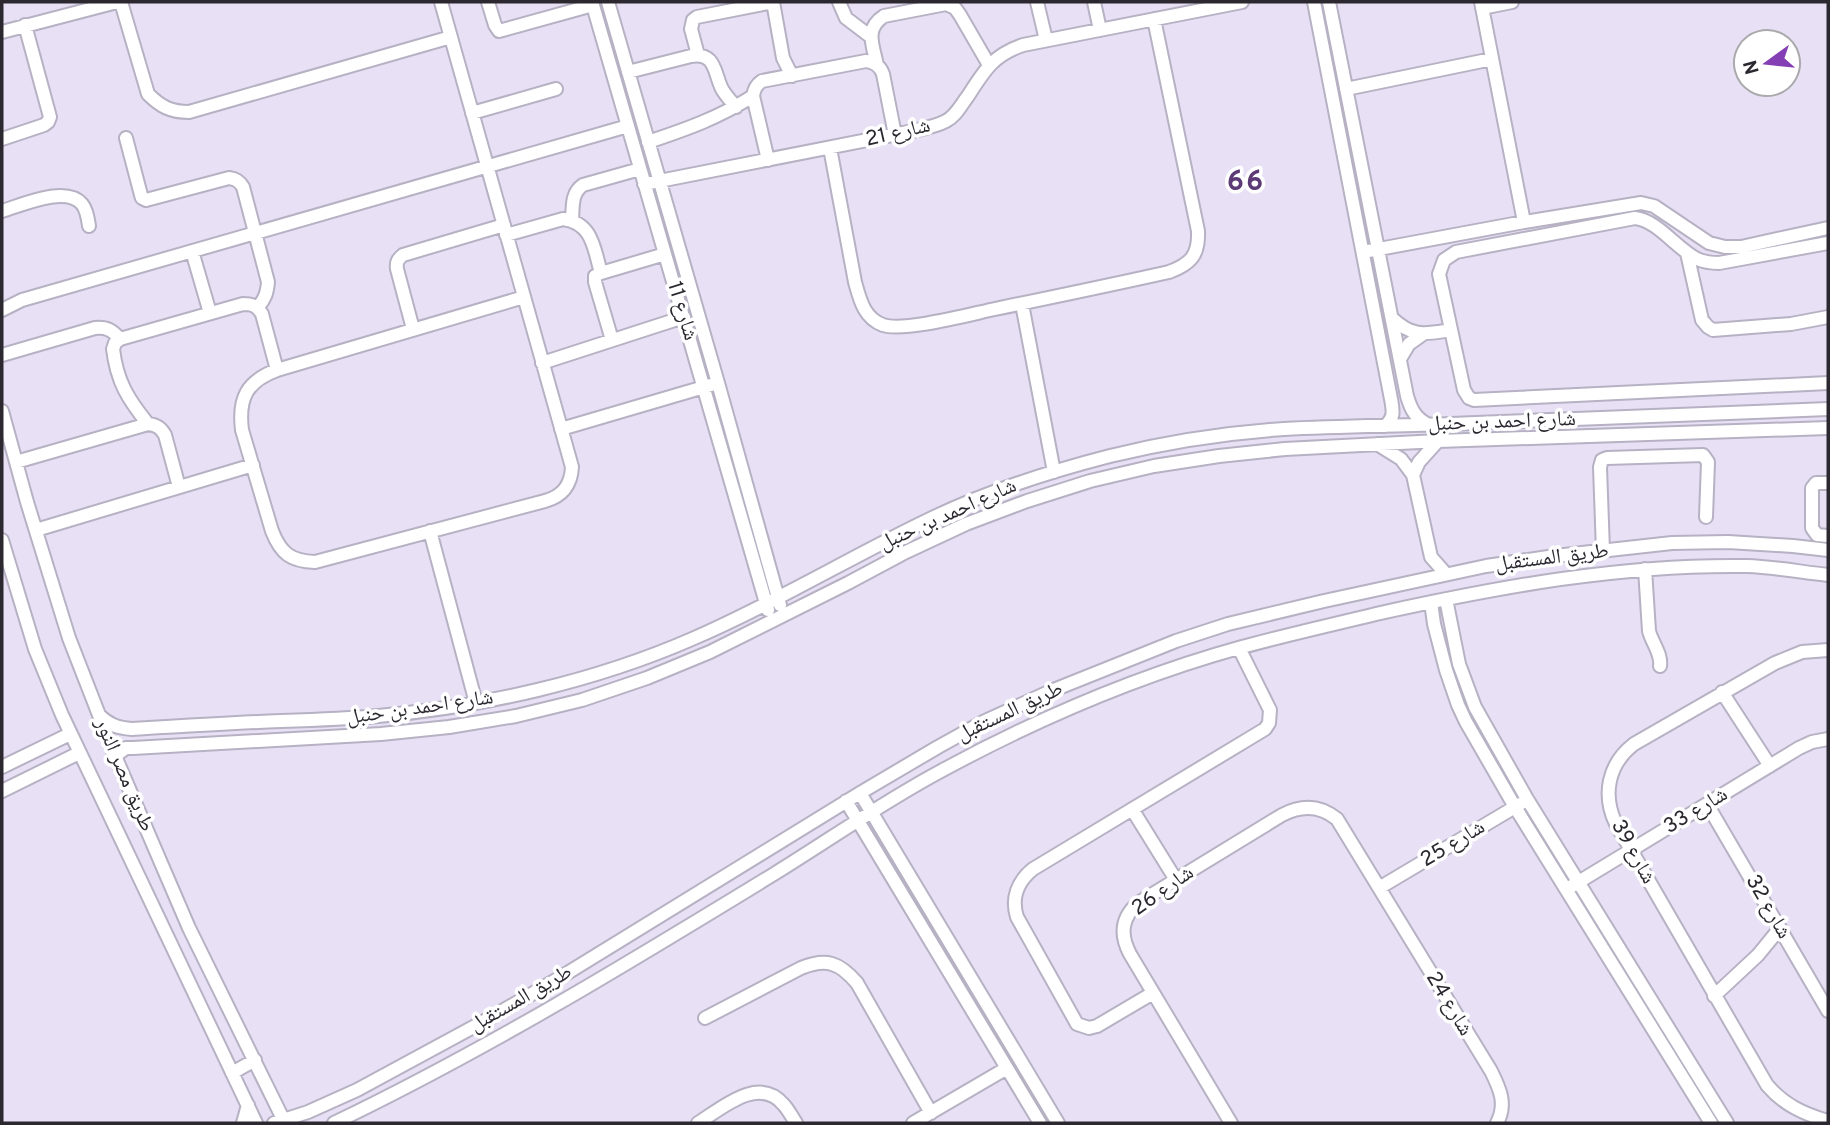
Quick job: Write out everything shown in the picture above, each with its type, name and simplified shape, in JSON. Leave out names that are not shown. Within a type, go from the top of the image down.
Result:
[{"type":"street","points":[[2,32],[119,2],[148,94],[159,105],[173,112],[189,113],[451,37]]},
{"type":"street","points":[[441,2],[572,467],[571,476],[562,493],[545,501],[316,562],[301,561],[287,555],[277,545],[242,429],[242,400],[251,385],[263,375],[277,370],[524,297]]},
{"type":"street","points":[[488,2],[496,29],[503,31],[593,3]]},
{"type":"street","name":"شارع 11","points":[[608,2],[769,567],[772,601],[777,619]]},
{"type":"street","points":[[698,55],[691,29],[693,20],[773,2],[783,58],[792,76]]},
{"type":"street","points":[[839,2],[846,19],[871,37]]},
{"type":"street","points":[[1037,2],[1046,40]]},
{"type":"street","points":[[1094,2],[1100,30]]},
{"type":"street","name":"شارع 21","points":[[644,184],[935,125],[954,115],[989,65],[1010,49],[1236,2]]},
{"type":"street","points":[[1314,2],[1391,399],[1393,413],[1385,426]]},
{"type":"street","points":[[1329,2],[1407,396],[1417,418],[1430,425]]},
{"type":"street","points":[[1512,2],[1481,5],[1524,222]]},
{"type":"street","name":"شارع 11","points":[[593,3],[756,572],[772,601]]},
{"type":"street","points":[[895,135],[883,74],[877,65],[871,37],[872,28],[877,21],[908,6],[956,5],[989,65]]},
{"type":"street","points":[[830,148],[860,303],[874,321],[885,326],[896,327],[949,319],[1183,267],[1194,257],[1198,231],[1154,19]]},
{"type":"street","points":[[2,139],[44,125],[50,117],[25,26]]},
{"type":"street","points":[[628,72],[698,55],[707,57],[714,64],[723,90],[736,107]]},
{"type":"street","points":[[1346,89],[1492,59]]},
{"type":"street","points":[[768,160],[753,96],[757,85],[762,81],[866,61],[877,65]]},
{"type":"street","points":[[472,113],[556,89]]},
{"type":"street","points":[[648,142],[698,125],[753,96]]},
{"type":"street","points":[[2,310],[23,300],[628,126]]},
{"type":"street","points":[[126,138],[142,198],[150,200],[229,178],[240,182],[268,282],[264,300],[258,307]]},
{"type":"street","points":[[572,220],[573,197],[579,187],[640,169]]},
{"type":"street","points":[[2,211],[65,195],[76,199],[84,207],[89,226]]},
{"type":"street","points":[[1363,252],[1641,202],[1654,206],[1709,243],[1733,248],[1828,228]]},
{"type":"street","points":[[1828,243],[1719,263],[1708,262],[1687,253],[1645,220],[1635,218],[1456,252],[1444,260],[1439,274],[1464,390],[1469,398],[1474,400],[1828,383]]},
{"type":"street","points":[[414,329],[397,269],[399,258],[403,255],[563,219],[572,220],[586,230],[601,273]]},
{"type":"street","points":[[192,251],[210,313]]},
{"type":"street","points":[[1687,253],[1703,320],[1713,330],[1791,324],[1828,317]]},
{"type":"street","points":[[612,340],[595,282],[596,276],[665,254]]},
{"type":"street","points":[[2,298],[23,300]]},
{"type":"street","points":[[148,424],[130,402],[122,386],[113,349],[120,339],[243,303],[251,303],[258,307],[262,314],[277,370]]},
{"type":"street","points":[[1022,304],[1054,472]]},
{"type":"street","points":[[542,363],[684,317]]},
{"type":"street","points":[[1392,318],[1403,328],[1423,334],[1451,330]]},
{"type":"street","points":[[2,355],[95,328],[105,328],[120,339]]},
{"type":"street","points":[[1400,359],[1409,344],[1423,334]]},
{"type":"street","points":[[561,429],[718,383]]},
{"type":"street","points":[[1391,399],[1407,396]]},
{"type":"street","name":"شارع احمد بن حنبل","points":[[99,715],[119,728],[132,729],[377,716],[532,691],[623,664],[690,640],[931,519],[979,498],[1054,472],[1167,444],[1282,429],[1586,420],[1828,409]]},
{"type":"street","name":"طريق مصر النور","points":[[2,412],[7,446],[16,462],[69,638],[99,715],[189,928],[255,1060],[281,1122]]},
{"type":"street","points":[[1586,420],[1586,436]]},
{"type":"street","points":[[16,462],[148,424],[155,425],[165,435],[179,486]]},
{"type":"street","name":"شارع احمد بن حنبل","points":[[115,755],[127,748],[381,734],[449,727],[516,716],[582,700],[647,678],[710,652],[966,524],[1027,500],[1154,466],[1285,449],[1828,428]]},
{"type":"street","points":[[1282,429],[1285,449]]},
{"type":"street","points":[[1413,475],[1419,462],[1438,442]]},
{"type":"street","points":[[1377,444],[1401,459],[1413,475],[1431,557],[1446,575]]},
{"type":"street","points":[[1603,551],[1600,467],[1602,460],[1607,458],[1703,454],[1708,462],[1706,517]]},
{"type":"street","points":[[36,530],[253,465]]},
{"type":"street","points":[[1828,483],[1816,483],[1812,488],[1812,528],[1817,535],[1828,536]]},
{"type":"street","points":[[430,531],[476,702]]},
{"type":"street","name":"طريق مصر النور","points":[[2,540],[35,649],[70,734],[256,1123]]},
{"type":"street","name":"طريق المستقبل","points":[[281,1122],[358,1090],[556,980],[846,801],[983,722],[1176,641],[1228,624],[1324,601],[1424,579],[1555,556],[1672,543],[1728,542],[1793,545],[1828,550]]},
{"type":"street","points":[[1555,556],[1560,579]]},
{"type":"street","points":[[1424,579],[1431,557]]},
{"type":"street","name":"طريق المستقبل","points":[[333,1123],[362,1117],[504,1036],[938,772],[1047,719],[1137,682],[1239,648],[1330,625],[1430,602],[1560,579],[1645,569],[1752,566],[1828,575]]},
{"type":"street","points":[[756,572],[769,567]]},
{"type":"street","points":[[1645,569],[1649,631],[1661,658],[1660,666]]},
{"type":"street","points":[[1446,599],[1456,653],[1475,707],[1527,799],[1727,1123]]},
{"type":"street","points":[[1324,601],[1330,625]]},
{"type":"street","points":[[1430,602],[1440,647],[1458,705],[1515,807],[1711,1123]]},
{"type":"street","points":[[1153,993],[1097,1026],[1089,1028],[1077,1024],[1014,909],[1017,889],[1028,873],[1265,729],[1269,723],[1270,710],[1239,648]]},
{"type":"street","name":"شارع 39","points":[[1828,650],[1802,652],[1784,659],[1634,744],[1614,767],[1608,788],[1608,803],[1613,817],[1762,1078],[1773,1092],[1795,1109],[1828,1121]]},
{"type":"street","points":[[1722,692],[1770,766]]},
{"type":"street","points":[[2,767],[70,734]]},
{"type":"street","name":"شارع 33","points":[[1566,890],[1805,744],[1828,739]]},
{"type":"street","points":[[2,791],[79,753]]},
{"type":"street","points":[[860,793],[1058,1123]]},
{"type":"street","name":"شارع 25","points":[[1379,888],[1527,799]]},
{"type":"street","points":[[846,801],[1040,1123]]},
{"type":"street","name":"شارع 32","points":[[1707,804],[1828,1011]]},
{"type":"street","name":"شارع 26","points":[[1231,1123],[1127,948],[1124,923],[1127,916],[1138,903],[1283,815],[1299,808],[1326,812],[1337,818],[1379,888]]},
{"type":"street","points":[[1132,809],[1176,880]]},
{"type":"street","name":"شارع 24","points":[[1379,888],[1499,1086],[1503,1102],[1497,1123]]},
{"type":"street","points":[[1714,996],[1758,955],[1780,928]]},
{"type":"street","points":[[705,1018],[801,968],[816,962],[832,963],[846,970],[857,983],[931,1112]]},
{"type":"street","points":[[232,1073],[255,1060]]},
{"type":"street","points":[[913,1123],[1007,1068]]},
{"type":"street","points":[[1021,1091],[1034,1083]]},
{"type":"street","points":[[698,1123],[738,1098],[761,1092],[783,1103],[796,1123]]},
{"type":"street","points":[[243,1123],[248,1105]]},
{"type":"street","points":[[323,1106],[333,1123]]},
{"type":"district","name":"66","points":[[1246,183]]}]
